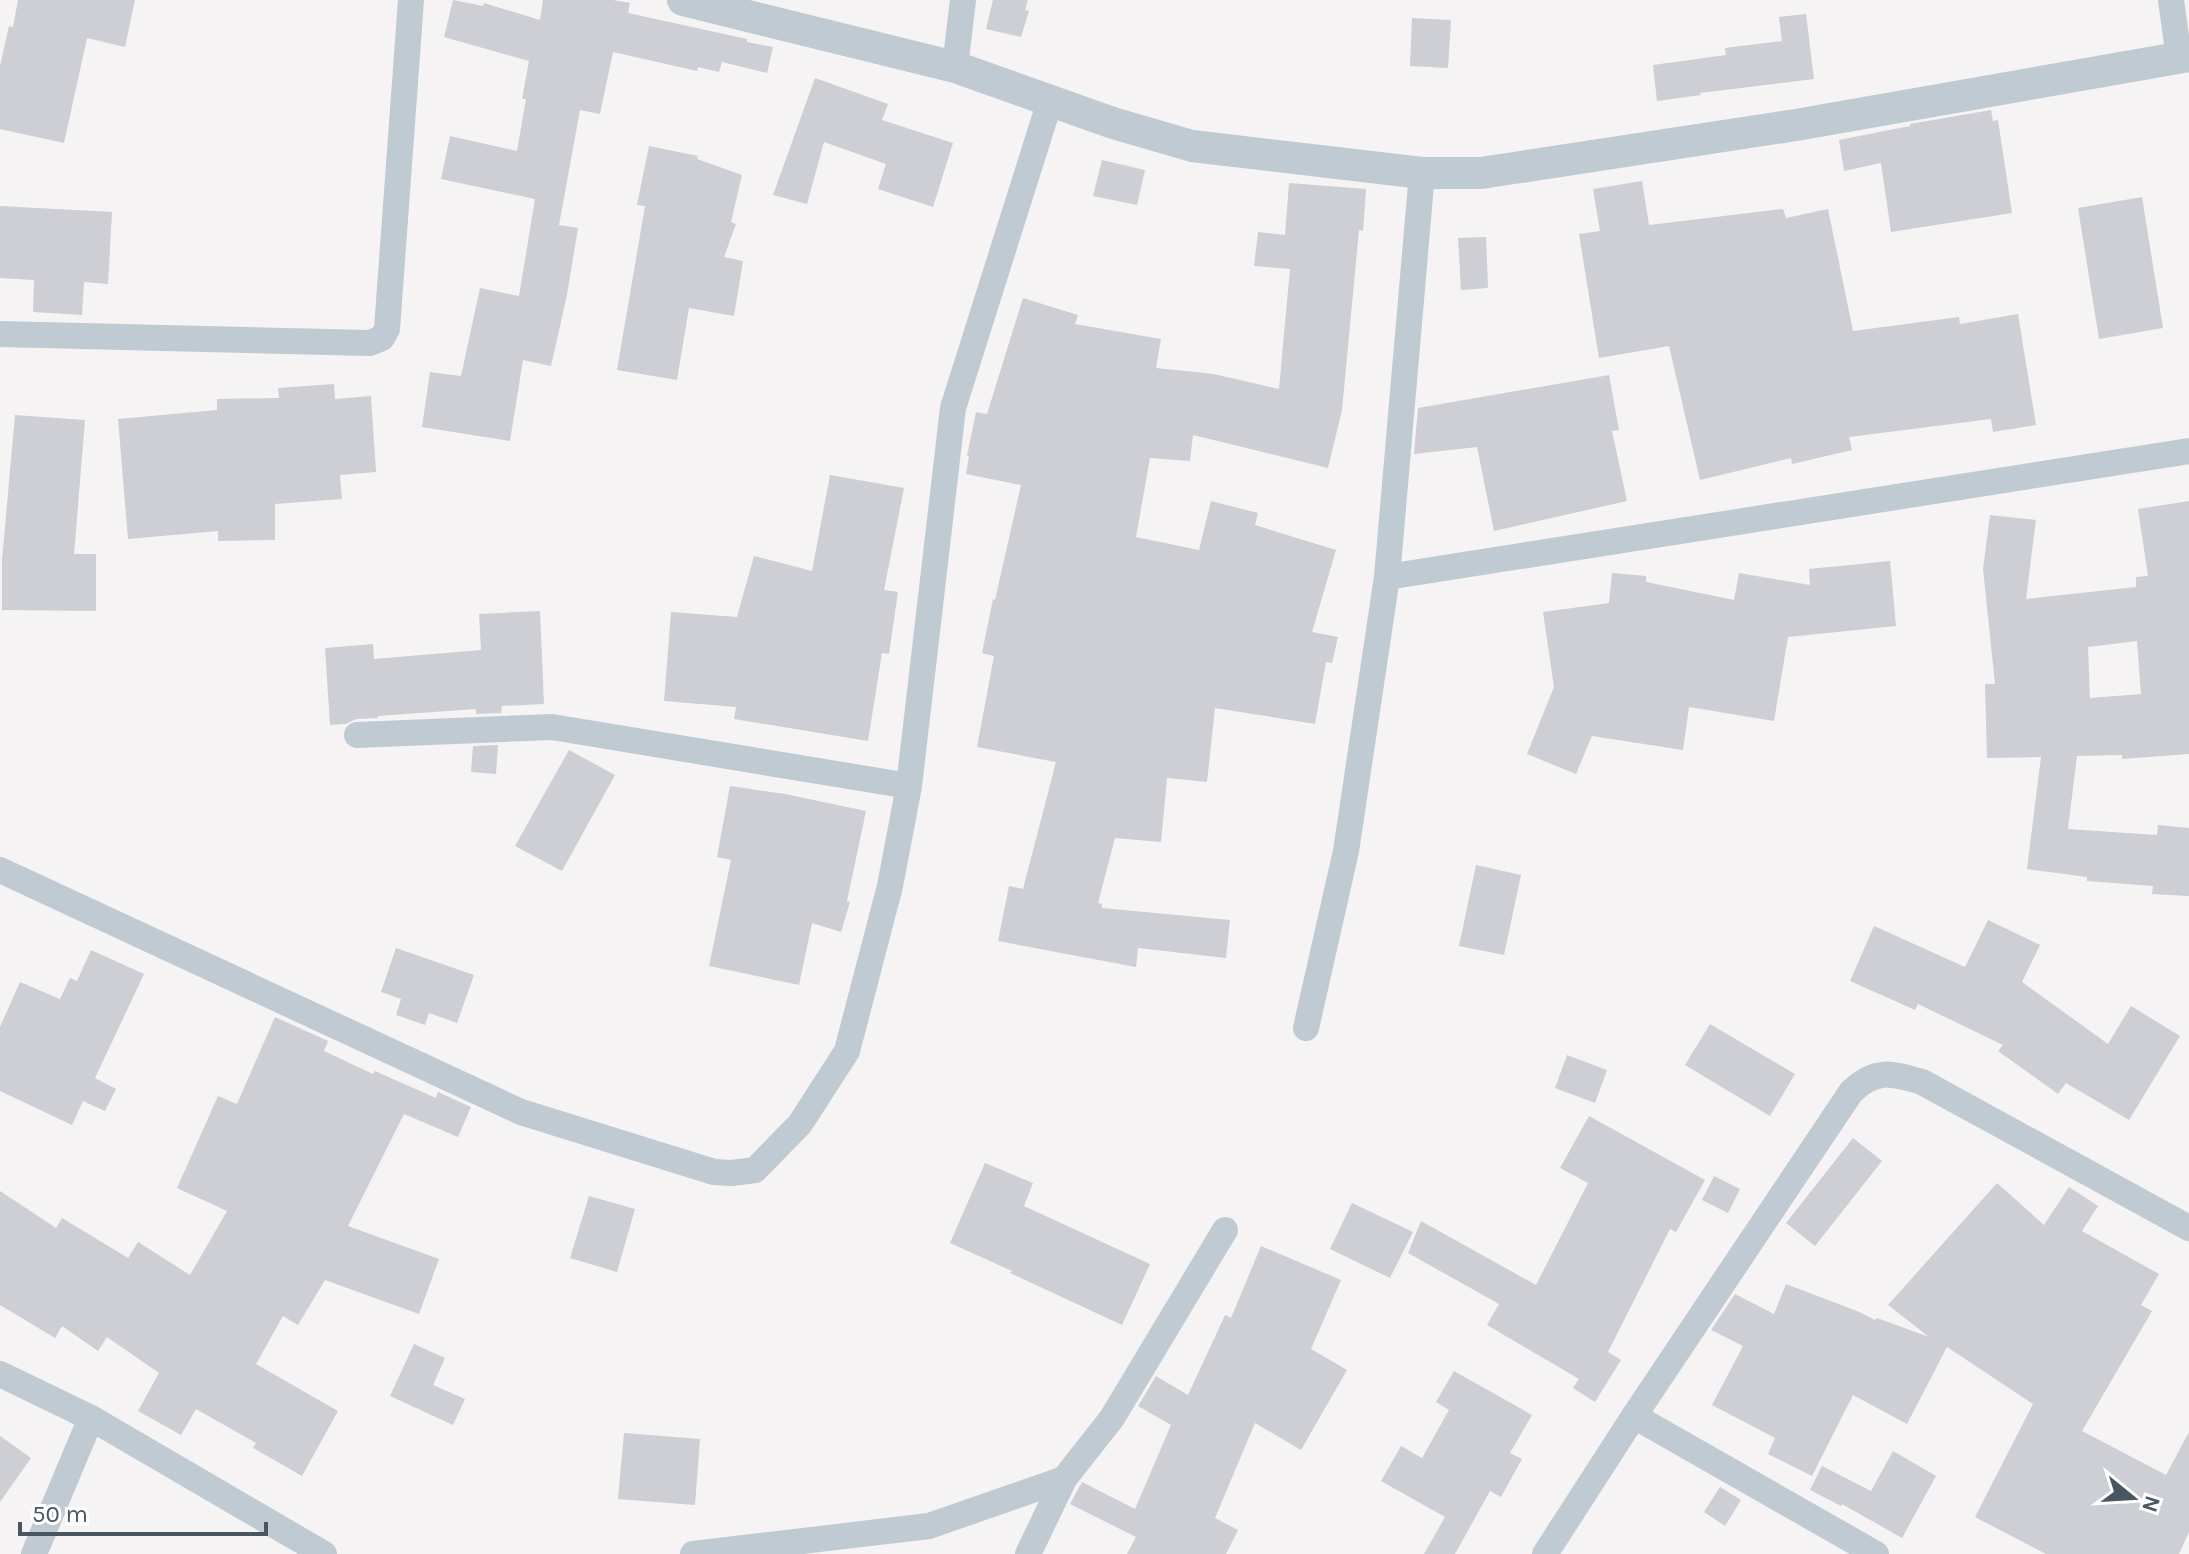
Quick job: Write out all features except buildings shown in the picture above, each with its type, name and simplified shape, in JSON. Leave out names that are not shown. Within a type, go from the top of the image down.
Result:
[{"type":"street","points":[[0,334],[370,343],[382,338],[387,329],[411,0]]},
{"type":"street","points":[[683,0],[955,67],[1113,123],[1192,146],[1422,173],[1481,173],[1701,140],[2184,57],[2171,0]]},
{"type":"street","points":[[955,67],[963,0]]},
{"type":"street","points":[[0,870],[521,1112],[714,1172],[755,1170],[800,1124],[847,1051],[890,886],[909,786],[953,408],[1050,101]]},
{"type":"street","points":[[1306,1028],[1346,851],[1387,577],[1422,173]]},
{"type":"street","points":[[1387,577],[2189,451]]},
{"type":"street","points":[[357,735],[552,727],[909,786]]},
{"type":"street","points":[[1545,1554],[1851,1092],[1864,1080],[1891,1073],[1922,1082],[2189,1228]]},
{"type":"street","points":[[1028,1554],[1064,1479],[1112,1418],[1225,1230]]},
{"type":"street","points":[[0,1374],[91,1418],[324,1554]]},
{"type":"street","points":[[1634,1416],[1876,1554]]},
{"type":"street","points":[[34,1554],[91,1418]]},
{"type":"street","points":[[693,1554],[929,1526],[1064,1479]]}]
